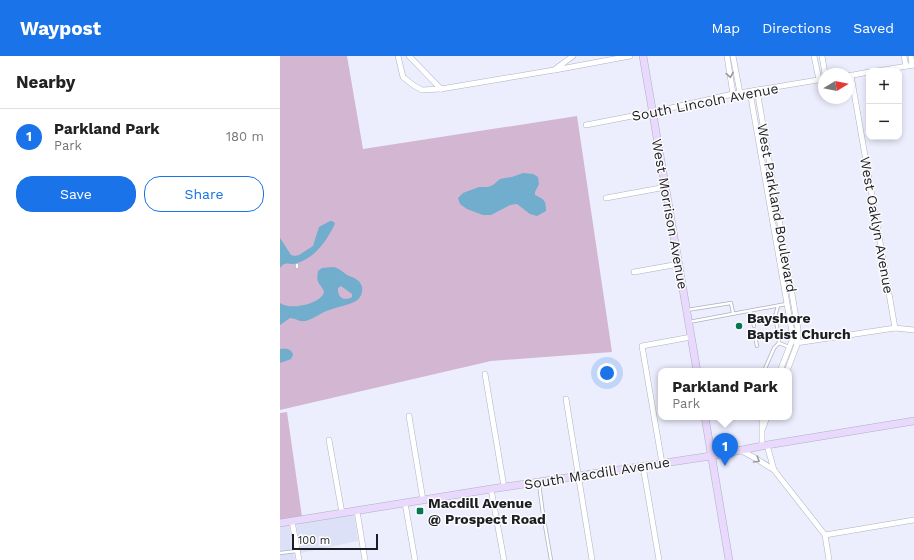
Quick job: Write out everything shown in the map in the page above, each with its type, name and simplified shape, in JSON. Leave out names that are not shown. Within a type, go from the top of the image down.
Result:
[{"type":"street","points":[[398,56],[403,77],[422,90],[441,89],[630,56]]},
{"type":"street","points":[[409,56],[441,89]]},
{"type":"street","points":[[554,70],[573,56]]},
{"type":"street","points":[[595,56],[600,62]]},
{"type":"street","name":"West Morrison Avenue","points":[[643,56],[696,368]]},
{"type":"street","points":[[727,56],[733,94]]},
{"type":"street","points":[[733,56],[740,93]]},
{"type":"street","points":[[814,56],[818,70]]},
{"type":"street","points":[[822,56],[824,68]]},
{"type":"street","points":[[904,56],[906,66]]},
{"type":"street","points":[[894,68],[913,65],[911,56]]},
{"type":"street","points":[[854,75],[866,73]]},
{"type":"street","name":"South Lincoln Avenue","points":[[586,125],[733,94],[818,80]]},
{"type":"street","name":"West Parkland Boulevard","points":[[757,90],[798,329],[798,342],[788,368]]},
{"type":"street","name":"West Parkland Boulevard","points":[[750,92],[793,338],[781,368]]},
{"type":"street","name":"West Oaklyn Avenue","points":[[854,98],[895,328]]},
{"type":"street","points":[[606,198],[666,187]]},
{"type":"street","points":[[634,272],[679,264]]},
{"type":"street","points":[[790,345],[798,342],[895,328],[914,330]]},
{"type":"street","points":[[662,463],[642,346],[691,337]]},
{"type":"street","points":[[485,374],[504,487]]},
{"type":"street","points":[[566,399],[592,560]]},
{"type":"street","points":[[410,416],[423,500]]},
{"type":"street","points":[[705,420],[729,560]]},
{"type":"street","points":[[763,420],[762,431],[765,445],[774,470],[825,535],[829,560]]},
{"type":"street","name":"South Macdill Avenue","points":[[280,523],[711,456],[765,445],[914,421]]},
{"type":"street","points":[[329,440],[342,513]]},
{"type":"street","points":[[740,450],[774,470]]},
{"type":"street","points":[[643,466],[659,560]]},
{"type":"street","points":[[491,489],[504,560]]},
{"type":"street","points":[[405,503],[415,560]]},
{"type":"street","points":[[357,510],[365,560]]},
{"type":"street","points":[[825,535],[914,520]]},
{"type":"street","points":[[292,521],[299,560]]},
{"type":"lane","points":[[686,310],[732,303],[733,314]]},
{"type":"lane","points":[[689,322],[788,304]]},
{"type":"lane","points":[[778,306],[775,316],[779,343]]},
{"type":"lane","points":[[750,311],[754,326]]},
{"type":"lane","points":[[755,336],[757,346]]},
{"type":"lane","points":[[779,343],[790,345]]},
{"type":"lane","points":[[765,368],[774,348],[779,343]]},
{"type":"lane","points":[[539,482],[551,560]]},
{"type":"lane","points":[[280,553],[297,551]]},
{"type":"shaded area","points":[[280,56],[347,56],[363,149],[577,116],[612,352],[491,361],[280,410]]},
{"type":"shaded area","points":[[287,412],[302,517],[280,520],[280,413]]},
{"type":"shaded area","points":[[354,514],[358,541],[301,553],[296,524]]},
{"type":"shaded area","points":[[289,525],[295,560],[280,560],[280,526]]},
{"type":"water","points":[[523,173],[533,174],[538,177],[539,184],[535,195],[544,200],[546,204],[546,211],[537,216],[530,214],[517,204],[510,205],[491,215],[483,215],[467,209],[460,204],[458,198],[463,193],[479,187],[488,187],[500,179]]},
{"type":"water","points":[[330,221],[335,223],[334,226],[324,243],[315,253],[303,261],[294,264],[284,264],[280,268],[280,238],[291,255],[299,255],[313,246],[319,227]]},
{"type":"water","points":[[333,267],[340,269],[357,280],[362,287],[361,296],[355,302],[324,312],[312,319],[301,321],[290,318],[280,325],[280,303],[290,306],[301,306],[313,302],[322,296],[324,291],[317,278],[318,271],[322,268]],"holes":[[[341,286],[352,294],[352,297],[344,299],[340,296],[338,288]]]},
{"type":"water","points":[[280,349],[290,350],[293,355],[291,359],[280,363]]},
{"type":"place","name":"Bayshore Baptist Church","points":[[739,326]]},
{"type":"place","name":"Parkland Park","points":[[725,466]]},
{"type":"place","name":"Macdill Avenue @ Prospect Road","points":[[420,511]]}]
